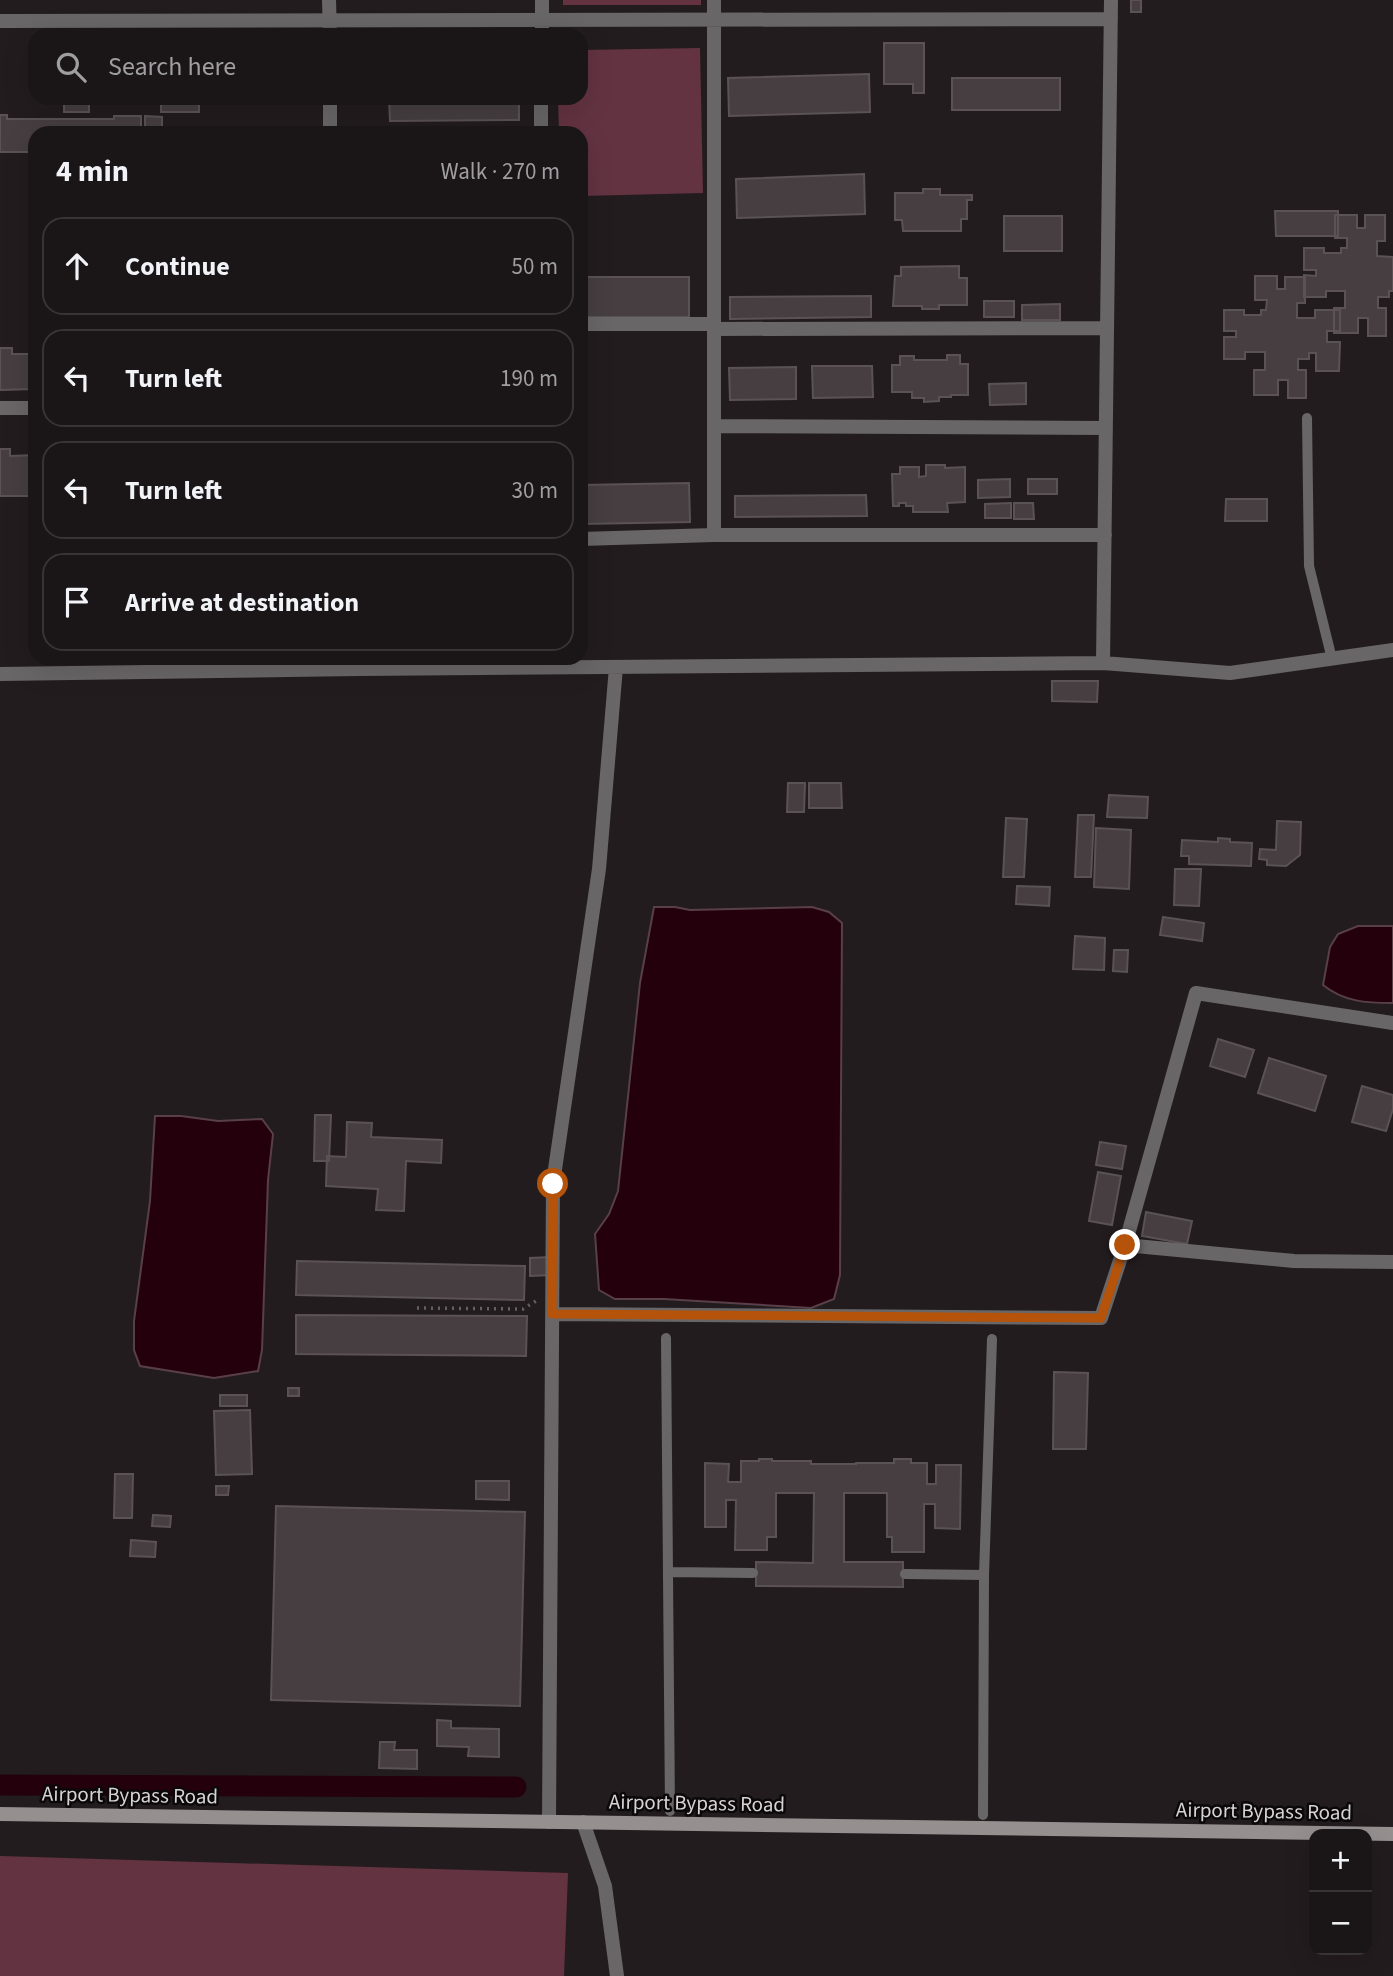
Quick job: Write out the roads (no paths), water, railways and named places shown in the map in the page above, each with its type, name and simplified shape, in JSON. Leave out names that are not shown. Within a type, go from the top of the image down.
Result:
[{"type":"street","points":[[329,0],[330,28]]},
{"type":"street","points":[[542,0],[542,27]]},
{"type":"street","points":[[713,0],[714,535]]},
{"type":"street","points":[[1103,663],[1111,0]]},
{"type":"street","points":[[0,21],[330,28],[542,27],[714,20],[1111,19]]},
{"type":"street","points":[[330,105],[330,126]]},
{"type":"street","points":[[541,105],[541,126]]},
{"type":"street","points":[[588,324],[1107,328]]},
{"type":"street","points":[[1,408],[28,408]]},
{"type":"street","points":[[714,426],[1106,428]]},
{"type":"street","points":[[588,539],[714,535],[1105,535]]},
{"type":"street","points":[[0,674],[1103,663],[1230,673],[1393,650]]},
{"type":"street","points":[[549,1822],[553,1184],[598,869],[616,667]]},
{"type":"street","points":[[552,1314],[1101,1318],[1125,1245],[1196,993],[1393,1023]]},
{"type":"street","points":[[1125,1245],[1294,1261],[1393,1262]]},
{"type":"street","name":"Airport Bypass Road","points":[[0,1814],[1393,1834]]},
{"type":"street","points":[[583,1822],[605,1886],[617,1976]]},
{"type":"lane","points":[[1307,418],[1309,566],[1332,659]]},
{"type":"lane","points":[[666,1338],[670,1811]]},
{"type":"lane","points":[[983,1815],[984,1575],[992,1339]]},
{"type":"lane","points":[[668,1572],[753,1573]]},
{"type":"lane","points":[[905,1574],[984,1575]]},
{"type":"waterway","points":[[0,1785],[516,1787]]}]
